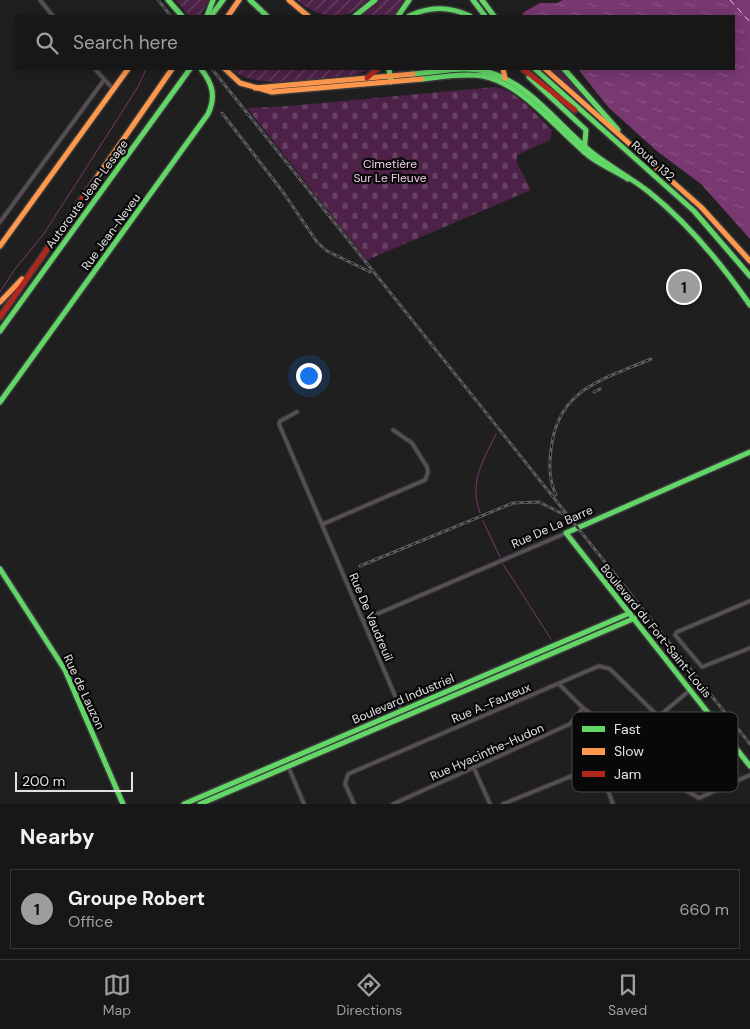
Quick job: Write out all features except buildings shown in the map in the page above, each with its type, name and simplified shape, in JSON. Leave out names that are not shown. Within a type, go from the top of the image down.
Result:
[{"type":"main road","points":[[168,0],[181,15]]},
{"type":"main road","points":[[209,15],[214,0]]},
{"type":"main road","points":[[210,15],[223,0]]},
{"type":"main road","points":[[229,15],[239,0]]},
{"type":"main road","points":[[250,0],[266,15]]},
{"type":"main road","points":[[289,0],[307,15]]},
{"type":"main road","points":[[356,15],[375,0]]},
{"type":"main road","points":[[399,15],[409,0]]},
{"type":"main road","points":[[473,0],[484,15]]},
{"type":"main road","points":[[482,0],[493,15]]},
{"type":"main road","points":[[411,15],[420,11],[438,8],[455,10],[468,15]]},
{"type":"main road","points":[[0,246],[127,70]]},
{"type":"main road","name":"Autoroute Jean-Lesage","points":[[0,317],[171,70]]},
{"type":"main road","name":"Autoroute Jean-Lesage","points":[[0,331],[189,70]]},
{"type":"main road","name":"Rue Jean-Neveu","points":[[0,402],[210,111],[213,90],[202,70]]},
{"type":"main road","points":[[225,70],[237,82],[275,92],[485,72],[505,78],[584,145]]},
{"type":"main road","points":[[367,78],[376,70]]},
{"type":"main road","points":[[389,70],[391,82]]},
{"type":"main road","points":[[255,88],[456,70]]},
{"type":"main road","points":[[503,70],[505,78]]},
{"type":"main road","points":[[523,70],[539,88],[585,128],[587,134],[584,145]]},
{"type":"main road","points":[[523,70],[636,159]]},
{"type":"main road","name":"Route 132","points":[[536,70],[702,219],[750,276]]},
{"type":"main road","name":"Route 132","points":[[546,70],[712,218],[750,260]]},
{"type":"main road","points":[[565,70],[631,144]]},
{"type":"main road","points":[[485,72],[512,89],[584,145],[648,190],[703,244],[750,304]]},
{"type":"main road","points":[[0,302],[35,266]]},
{"type":"main road","name":"Rue De La Barre","points":[[566,532],[750,452]]},
{"type":"main road","name":"Boulevard du Fort-Saint-Louis","points":[[566,532],[585,559],[707,712]]},
{"type":"main road","name":"Rue de Lauzon","points":[[0,569],[65,670],[123,804]]},
{"type":"main road","name":"Boulevard Industriel","points":[[184,804],[630,613]]},
{"type":"main road","name":"Boulevard Industriel","points":[[200,804],[634,618]]},
{"type":"main road","points":[[559,643],[562,650]]},
{"type":"main road","points":[[543,650],[546,656]]},
{"type":"main road","points":[[510,664],[513,671]]},
{"type":"main road","points":[[476,679],[478,686]]},
{"type":"main road","points":[[452,689],[454,696]]},
{"type":"main road","points":[[437,695],[440,702]]},
{"type":"main road","points":[[313,749],[316,754]]},
{"type":"main road","name":"Boulevard du Fort-Saint-Louis","points":[[738,751],[750,766]]},
{"type":"street","points":[[40,0],[52,15]]},
{"type":"street","points":[[96,70],[113,89]]},
{"type":"street","points":[[0,222],[104,80]]},
{"type":"street","name":"Rue De Vaudreuil","points":[[297,412],[279,424],[404,717]]},
{"type":"street","points":[[323,524],[425,480],[428,472],[427,467],[412,443],[392,430]]},
{"type":"street","name":"Rue De La Barre","points":[[362,620],[566,532]]},
{"type":"street","points":[[750,601],[675,633],[682,645],[702,667],[750,648]]},
{"type":"street","name":"Rue A.-Fauteux","points":[[354,804],[345,784],[348,774],[599,666],[605,666],[654,712]]},
{"type":"street","points":[[559,684],[588,712]]},
{"type":"street","points":[[663,712],[690,690]]},
{"type":"street","name":"Rue Hyacinthe-Hudon","points":[[580,712],[583,708]]},
{"type":"street","name":"Rue Hyacinthe-Hudon","points":[[393,804],[572,722]]},
{"type":"street","points":[[286,760],[304,804]]},
{"type":"street","points":[[473,766],[490,804]]},
{"type":"street","points":[[738,780],[750,775]]},
{"type":"street","points":[[503,804],[572,777]]},
{"type":"street","points":[[609,792],[613,804]]},
{"type":"street","points":[[688,792],[698,798],[712,792]]},
{"type":"green space","points":[[176,0],[209,0],[201,15],[188,15]]},
{"type":"green space","points":[[297,0],[368,0],[352,12],[342,15],[323,14]]},
{"type":"green space","points":[[380,0],[405,0],[396,15],[363,15]]},
{"type":"green space","points":[[233,70],[367,70],[356,75],[272,82],[242,76]]},
{"type":"green space","points":[[552,70],[560,70],[594,108]]},
{"type":"green space","name":"Cimetière Sur Le Fleuve","points":[[494,87],[502,89],[518,98],[552,130],[550,140],[517,155],[517,163],[531,190],[367,260],[247,108],[289,106]]},
{"type":"water","points":[[563,0],[750,0],[750,239],[701,184],[658,152],[608,107],[579,70],[735,70],[735,15],[522,15],[524,12],[540,3],[557,3]]},
{"type":"waterway","points":[[0,292],[15,269],[43,235],[138,87],[146,70]]},
{"type":"waterway","points":[[480,513],[476,492],[477,482],[482,464],[496,434]]},
{"type":"waterway","points":[[483,521],[500,557]]},
{"type":"waterway","points":[[503,564],[551,639]]},
{"type":"ferry route","points":[[730,0],[750,22]]},
{"type":"railway","points":[[158,0],[170,15]]},
{"type":"railway","points":[[213,70],[724,712]]},
{"type":"railway","points":[[222,113],[283,192],[317,242],[327,251],[370,272]]},
{"type":"railway","points":[[556,495],[551,478],[550,456],[555,429],[562,413],[572,400],[585,389],[616,373],[651,359]]},
{"type":"railway","points":[[594,392],[600,389]]},
{"type":"railway","points":[[360,566],[513,503],[539,502],[563,514]]},
{"type":"railway","points":[[738,729],[750,744]]},
{"type":"traffic: fast","points":[[168,0],[181,15]]},
{"type":"traffic: fast","points":[[207,15],[213,0]]},
{"type":"traffic: fast","points":[[212,15],[223,0]]},
{"type":"traffic: fast","points":[[250,0],[266,15]]},
{"type":"traffic: fast","points":[[356,15],[375,0]]},
{"type":"traffic: fast","points":[[399,15],[409,0]]},
{"type":"traffic: fast","points":[[473,0],[484,15]]},
{"type":"traffic: fast","points":[[482,0],[493,15]]},
{"type":"traffic: fast","points":[[412,15],[424,10],[440,8],[455,10],[467,15]]},
{"type":"traffic: fast","points":[[0,331],[189,70]]},
{"type":"traffic: fast","points":[[0,402],[208,114],[212,102],[212,91],[211,85],[202,70]]},
{"type":"traffic: fast","points":[[389,70],[391,82]]},
{"type":"traffic: fast","points":[[413,74],[449,70]]},
{"type":"traffic: fast","points":[[476,70],[500,76],[514,84],[541,105],[590,151],[664,204],[716,259],[750,305]]},
{"type":"traffic: fast","points":[[484,76],[485,70]]},
{"type":"traffic: fast","points":[[536,70],[694,211],[750,276]]},
{"type":"traffic: fast","points":[[565,70],[618,130]]},
{"type":"traffic: fast","points":[[422,79],[468,75],[483,76],[498,81],[526,98],[589,156],[628,179]]},
{"type":"traffic: fast","points":[[529,77],[586,130],[584,152]]},
{"type":"traffic: fast","points":[[707,712],[566,533],[750,452]]},
{"type":"traffic: fast","points":[[0,569],[65,670],[123,804]]},
{"type":"traffic: fast","points":[[184,804],[630,613]]},
{"type":"traffic: fast","points":[[200,804],[635,618]]},
{"type":"traffic: fast","points":[[738,751],[750,766]]},
{"type":"traffic: slow","points":[[229,15],[239,0]]},
{"type":"traffic: slow","points":[[289,0],[307,15]]},
{"type":"traffic: slow","points":[[0,246],[127,70]]},
{"type":"traffic: slow","points":[[93,183],[171,70]]},
{"type":"traffic: slow","points":[[226,70],[240,83],[272,92],[422,79]]},
{"type":"traffic: slow","points":[[503,70],[505,78]]},
{"type":"traffic: slow","points":[[546,70],[701,207],[750,261]]},
{"type":"traffic: slow","points":[[255,88],[413,74]]},
{"type":"traffic: slow","points":[[0,302],[22,279]]},
{"type":"traffic: jam","points":[[367,78],[376,70]]},
{"type":"traffic: jam","points":[[524,70],[575,110]]},
{"type":"traffic: jam","points":[[0,317],[93,183]]},
{"type":"place","name":"Groupe Robert","points":[[684,287]]}]
